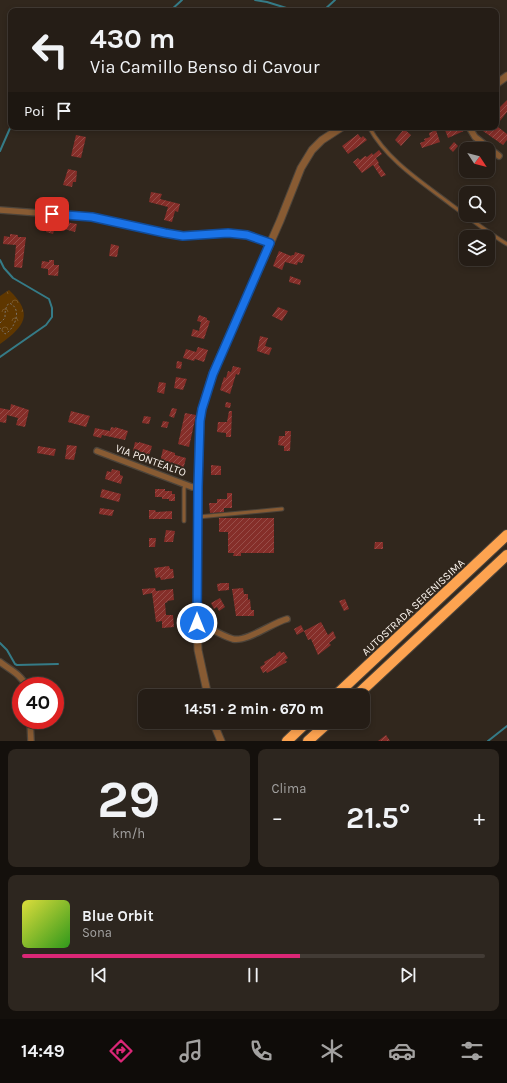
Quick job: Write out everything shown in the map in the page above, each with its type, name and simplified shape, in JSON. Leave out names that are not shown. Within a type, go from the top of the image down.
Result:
[{"type":"highway","name":"AUTOSTRADA SERENISSIMA","points":[[342,689],[507,535]]},
{"type":"highway","points":[[363,689],[507,555]]},
{"type":"highway","points":[[287,741],[300,729]]},
{"type":"highway","points":[[308,741],[321,729]]},
{"type":"street","name":"VIA PONTEALTO","points":[[206,689],[198,650],[197,623],[200,421],[205,397],[213,374],[301,168],[312,150],[322,140],[337,130]]},
{"type":"street","points":[[472,130],[475,137],[499,156]]},
{"type":"street","points":[[0,210],[92,217],[183,236],[228,233],[247,235],[270,243]]},
{"type":"street","name":"VIA PONTEALTO","points":[[97,451],[185,484],[198,487]]},
{"type":"street","points":[[197,623],[200,623],[232,639],[240,640],[277,622],[287,619]]},
{"type":"street","points":[[0,662],[20,677]]},
{"type":"street","points":[[30,729],[31,741]]},
{"type":"street","points":[[216,729],[221,741]]},
{"type":"lane","points":[[371,130],[387,153],[411,175],[507,244]]},
{"type":"lane","points":[[184,522],[185,484]]},
{"type":"lane","points":[[198,517],[282,509]]},
{"type":"path","points":[[0,322],[5,318],[5,309],[9,303],[13,304],[17,313],[13,327],[5,334],[0,328]]},
{"type":"green space","points":[[9,290],[22,306],[24,313],[23,319],[15,331],[0,344],[0,296]]},
{"type":"building","points":[[507,100],[507,112],[499,122],[499,108]]},
{"type":"building","points":[[499,128],[507,134],[507,140],[503,145],[483,131],[499,130]]},
{"type":"building","points":[[403,130],[411,135],[401,146],[395,140]]},
{"type":"building","points":[[436,130],[440,142],[422,148],[420,143],[425,141],[424,139],[430,137],[429,133]]},
{"type":"building","points":[[445,130],[466,130],[448,138]]},
{"type":"building","points":[[358,134],[361,138],[363,136],[367,140],[348,154],[342,146]]},
{"type":"building","points":[[76,135],[86,137],[81,158],[71,156]]},
{"type":"building","points":[[454,142],[458,146],[453,152],[449,148]]},
{"type":"building","points":[[379,150],[382,154],[376,158],[379,163],[378,164],[386,175],[381,177],[373,165],[362,173],[353,162],[358,158],[360,160],[365,156],[367,157],[372,153],[373,155]]},
{"type":"building","points":[[68,169],[77,171],[76,182],[73,182],[72,187],[63,185]]},
{"type":"building","points":[[151,192],[162,194],[160,199],[180,204],[178,212],[175,211],[172,222],[164,220],[168,207],[149,202]]},
{"type":"building","points":[[66,222],[77,224],[75,232],[64,229]]},
{"type":"building","points":[[48,223],[56,224],[53,234],[46,232]]},
{"type":"building","points":[[10,234],[18,235],[18,237],[26,237],[22,268],[14,267],[16,245],[3,244],[4,236],[10,237]]},
{"type":"building","points":[[111,244],[119,246],[117,257],[109,256]]},
{"type":"building","points":[[279,251],[291,256],[294,255],[295,252],[305,255],[302,263],[298,262],[297,265],[285,262],[282,270],[273,266]]},
{"type":"building","points":[[49,260],[54,260],[54,265],[59,265],[58,276],[48,275],[48,269],[41,268],[42,261],[49,262]]},
{"type":"building","points":[[290,276],[301,280],[300,285],[289,282]]},
{"type":"building","points":[[278,307],[288,311],[282,321],[272,316]]},
{"type":"building","points":[[199,315],[210,321],[204,339],[191,336],[193,329],[199,331],[201,322],[197,321]]},
{"type":"building","points":[[260,336],[268,338],[265,346],[272,348],[269,355],[257,351]]},
{"type":"building","points":[[198,347],[208,350],[204,362],[195,359],[194,361],[183,358],[186,349],[196,352]]},
{"type":"building","points":[[177,361],[182,362],[181,369],[176,368]]},
{"type":"building","points":[[233,366],[241,368],[239,375],[236,374],[230,394],[220,390],[224,377],[226,378],[228,371],[231,372]]},
{"type":"building","points":[[176,377],[187,379],[183,390],[174,388]]},
{"type":"building","points":[[159,382],[166,383],[164,394],[157,392]]},
{"type":"building","points":[[226,402],[231,403],[230,408],[225,407]]},
{"type":"building","points":[[11,404],[29,410],[25,427],[16,425],[18,418],[7,415],[6,423],[0,422],[0,408],[10,410]]},
{"type":"building","points":[[172,408],[177,409],[174,418],[169,416]]},
{"type":"building","points":[[71,411],[90,416],[86,427],[68,422]]},
{"type":"building","points":[[229,411],[232,411],[231,437],[226,437],[226,433],[217,432],[218,422],[227,422]]},
{"type":"building","points":[[185,413],[196,415],[189,447],[178,444]]},
{"type":"building","points":[[144,416],[151,417],[149,424],[142,423]]},
{"type":"building","points":[[163,421],[169,422],[167,428],[161,427]]},
{"type":"building","points":[[111,427],[128,431],[125,440],[102,435],[101,438],[93,436],[95,428],[110,431]]},
{"type":"building","points":[[285,431],[291,431],[290,451],[284,451],[284,446],[278,445],[279,436],[285,436]]},
{"type":"building","points":[[135,442],[152,446],[149,456],[133,451]]},
{"type":"building","points":[[67,445],[77,446],[74,460],[65,459]]},
{"type":"building","points":[[38,446],[56,449],[54,456],[37,453]]},
{"type":"building","points":[[163,449],[175,453],[175,455],[186,458],[183,470],[160,462]]},
{"type":"building","points":[[211,465],[221,466],[221,475],[211,475]]},
{"type":"building","points":[[112,469],[120,471],[120,475],[123,476],[121,484],[105,479],[107,471],[111,472]]},
{"type":"building","points":[[102,489],[121,494],[119,502],[100,497]]},
{"type":"building","points":[[155,489],[172,491],[172,494],[175,494],[175,501],[162,499],[162,497],[155,497]]},
{"type":"building","points":[[227,493],[232,493],[232,508],[224,508],[224,512],[210,513],[209,503],[217,503],[217,499],[227,499]]},
{"type":"building","points":[[100,508],[114,510],[112,516],[99,514]]},
{"type":"building","points":[[149,510],[155,510],[156,512],[172,511],[172,519],[149,519]]},
{"type":"building","points":[[219,518],[274,518],[274,553],[241,553],[241,556],[233,556],[234,553],[228,553],[228,532],[219,532]]},
{"type":"building","points":[[166,530],[175,531],[173,542],[164,542]]},
{"type":"building","points":[[149,538],[156,538],[155,547],[149,547]]},
{"type":"building","points":[[375,542],[383,542],[383,549],[374,549]]},
{"type":"building","points":[[169,566],[170,569],[173,569],[174,578],[161,580],[160,577],[156,578],[154,568]]},
{"type":"building","points":[[229,583],[229,590],[218,591],[217,584]]},
{"type":"building","points":[[155,588],[156,591],[173,589],[174,600],[167,601],[168,602],[165,603],[166,615],[173,615],[174,627],[162,628],[162,621],[156,622],[152,593],[143,595],[142,589]]},
{"type":"building","points":[[243,588],[244,594],[248,594],[248,600],[250,599],[251,610],[254,610],[254,616],[236,616],[232,589]]},
{"type":"building","points":[[220,598],[225,607],[219,611],[217,607],[214,609],[211,603]]},
{"type":"building","points":[[345,599],[349,609],[344,611],[339,601]]},
{"type":"building","points":[[321,622],[328,635],[333,631],[336,638],[329,643],[331,645],[318,655],[311,639],[308,640],[304,631]]},
{"type":"building","points":[[301,625],[304,631],[297,635],[294,629]]},
{"type":"building","points":[[280,651],[281,653],[284,652],[288,658],[285,660],[287,662],[267,673],[266,671],[263,673],[260,667],[265,664],[264,662]]},
{"type":"building","points":[[386,735],[390,741],[378,741]]},
{"type":"waterway","points":[[173,8],[182,0]]},
{"type":"waterway","points":[[255,0],[286,8]]},
{"type":"waterway","points":[[326,8],[335,0]]},
{"type":"waterway","points":[[0,151],[9,130]]},
{"type":"waterway","points":[[0,260],[4,268],[13,278],[49,299],[52,308],[52,317],[46,325],[0,357]]},
{"type":"waterway","points":[[0,643],[7,650],[17,665],[58,664]]},
{"type":"waterway","points":[[488,741],[507,726]]},
{"type":"route","points":[[52,214],[92,217],[183,236],[228,233],[247,235],[270,243],[213,374],[202,409],[200,421],[198,487],[197,623]]}]
